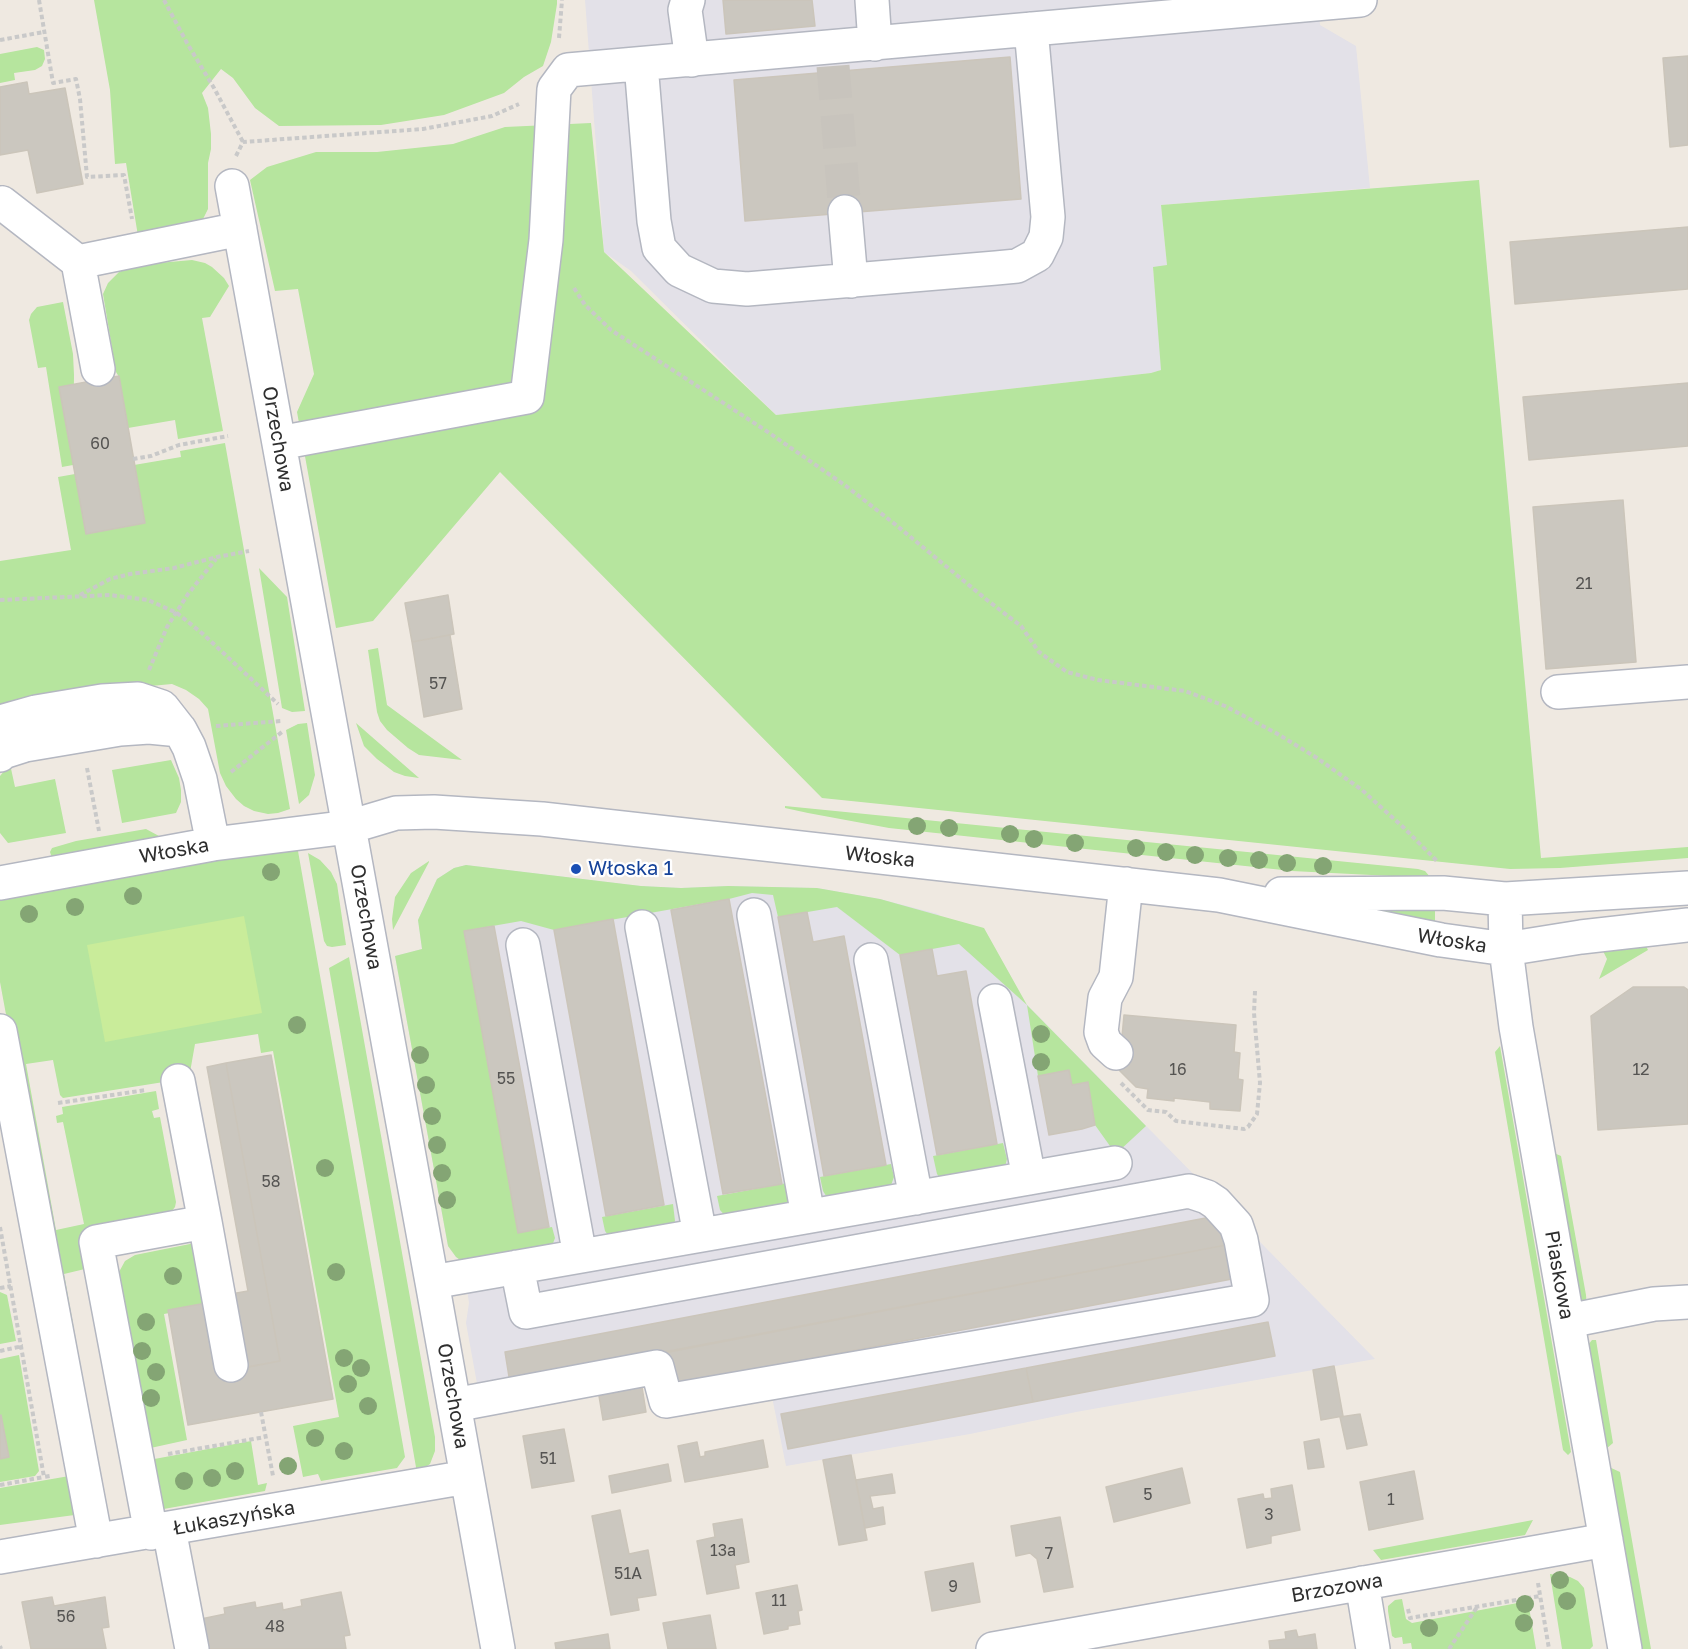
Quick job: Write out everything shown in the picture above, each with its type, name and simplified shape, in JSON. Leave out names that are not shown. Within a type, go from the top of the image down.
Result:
[{"type":"street","points":[[688,0],[685,10],[692,60]]},
{"type":"street","points":[[872,0],[875,44]]},
{"type":"street","points":[[279,443],[527,397],[546,240],[554,89],[568,70],[692,60],[832,57],[875,44],[1360,0]]},
{"type":"street","points":[[641,64],[654,221],[659,248],[680,270],[712,286],[747,290],[1017,266],[1037,255],[1046,237],[1048,216],[1031,30]]},
{"type":"street","name":"Orzechowa","points":[[232,186],[498,1649]]},
{"type":"street","points":[[0,204],[2,203],[78,262],[98,369]]},
{"type":"street","points":[[845,212],[851,280]]},
{"type":"street","points":[[78,262],[240,229]]},
{"type":"street","points":[[1558,692],[1688,682]]},
{"type":"street","points":[[0,722],[36,712],[91,703],[138,699],[162,707],[180,730],[189,747],[204,794],[213,844]]},
{"type":"street","points":[[0,755],[3,752],[25,746],[120,729],[149,727],[180,730]]},
{"type":"street","name":"Włoska","points":[[0,883],[213,844],[349,827],[400,836],[436,834],[542,819],[1219,895],[1441,940],[1506,949],[1581,937],[1688,925]]},
{"type":"street","points":[[1117,1067],[1101,1032],[1105,998],[1116,977],[1126,884]]},
{"type":"street","name":"Włoska","points":[[1219,895],[1443,893],[1506,899],[1688,888]]},
{"type":"street","name":"Piaskowa","points":[[1506,899],[1506,949],[1516,1027],[1625,1649]]},
{"type":"street","points":[[754,915],[808,1216]]},
{"type":"street","points":[[642,927],[699,1236]]},
{"type":"street","points":[[523,945],[580,1256]]},
{"type":"street","points":[[871,960],[916,1198]]},
{"type":"street","points":[[995,1001],[1029,1178]]},
{"type":"street","points":[[0,1031],[96,1541]]},
{"type":"street","points":[[178,1083],[231,1365]]},
{"type":"street","points":[[432,1282],[1115,1163]]},
{"type":"street","points":[[454,1405],[657,1367],[666,1401],[1252,1300],[1236,1225],[1216,1203],[1207,1197],[1189,1191],[526,1312],[517,1267]]},
{"type":"street","points":[[192,1649],[160,1531],[136,1460],[96,1242],[205,1222]]},
{"type":"street","points":[[1568,1321],[1654,1304],[1688,1302]]},
{"type":"street","name":"Łukaszyńska","points":[[0,1557],[467,1477]]},
{"type":"street","name":"Brzozowa","points":[[993,1649],[1070,1642],[1362,1583],[1606,1540]]},
{"type":"street","points":[[1362,1583],[1373,1649]]},
{"type":"path","points":[[39,0],[53,83],[75,79],[80,99],[87,177],[124,175],[137,250]]},
{"type":"path","points":[[164,0],[243,142]]},
{"type":"path","points":[[0,40],[44,32]]},
{"type":"path","points":[[243,142],[423,129],[492,116],[554,89]]},
{"type":"path","points":[[232,186],[231,165],[243,142]]},
{"type":"path","points":[[546,240],[564,274],[585,305],[611,330],[765,430],[846,486],[1021,626],[1039,652],[1067,672],[1098,680],[1185,691],[1225,706],[1256,722],[1317,758],[1362,790],[1443,868]]},
{"type":"path","points":[[133,459],[151,456],[179,445],[228,436]]},
{"type":"path","points":[[76,597],[110,579],[174,568],[249,551]]},
{"type":"path","points":[[138,699],[167,627],[217,557]]},
{"type":"path","points":[[0,600],[110,595],[148,600],[177,613],[203,634],[278,704]]},
{"type":"path","points":[[180,730],[281,721]]},
{"type":"path","points":[[204,794],[282,732]]},
{"type":"path","points":[[81,736],[99,832]]},
{"type":"path","points":[[1117,1067],[1148,1110],[1166,1112],[1176,1121],[1244,1129],[1257,1114],[1260,1083],[1254,1013],[1255,991]]},
{"type":"path","points":[[58,1103],[178,1083]]},
{"type":"path","points":[[261,1412],[274,1482]]},
{"type":"path","points":[[136,1460],[265,1437]]},
{"type":"path","points":[[0,1485],[44,1477]]},
{"type":"path","points":[[1532,1553],[1550,1649]]},
{"type":"path","points":[[1406,1602],[1410,1618],[1540,1596]]},
{"type":"path","points":[[1449,1649],[1477,1607]]},
{"type":"shaded area","points":[[585,0],[1318,0],[1320,25],[1356,46],[1370,188],[1161,205],[1167,265],[1153,268],[1162,370],[776,415],[631,271],[604,252]]},
{"type":"shaded area","points":[[466,865],[641,886],[817,888],[880,899],[938,914],[1375,1359],[786,1466],[771,1392],[643,1379],[478,1389],[466,1323],[469,1303],[463,1262],[448,1246],[395,956],[422,949],[418,920],[437,879],[454,868]]},
{"type":"green space","points":[[94,0],[557,0],[557,4],[551,42],[543,66],[504,93],[444,115],[381,125],[279,126],[255,108],[233,78],[221,69],[202,93],[208,108],[211,134],[208,163],[208,209],[203,219],[188,228],[138,236],[126,163],[115,164],[110,90]]},
{"type":"green space","points":[[37,47],[44,50],[45,59],[42,66],[35,70],[14,73],[15,80],[0,83],[0,54]]},
{"type":"green space","points":[[591,123],[604,252],[776,415],[1151,373],[1161,370],[1153,267],[1167,265],[1161,205],[1479,180],[1541,858],[1688,847],[1688,858],[1560,868],[1510,869],[822,798],[500,472],[373,621],[336,628],[297,412],[314,374],[298,289],[275,291],[250,180],[267,167],[316,152],[377,152],[453,144],[505,127]]},
{"type":"green space","points":[[192,260],[212,267],[229,286],[210,317],[202,318],[223,431],[178,439],[175,420],[128,428],[103,294],[108,283],[119,272],[136,265]]},
{"type":"green space","points":[[63,302],[73,354],[74,375],[73,465],[62,467],[46,367],[38,368],[29,320],[37,307]]},
{"type":"green space","points":[[225,443],[290,809],[278,813],[268,814],[254,811],[236,799],[220,773],[208,709],[199,699],[172,684],[129,688],[0,710],[0,561],[71,550],[58,477],[75,474],[86,534],[144,523],[134,465],[181,457],[180,451]]},
{"type":"green space","points":[[259,568],[287,597],[305,711],[292,712],[282,708]]},
{"type":"green space","points":[[378,648],[387,705],[462,760],[419,755],[387,730],[380,721],[368,650]]},
{"type":"green space","points":[[307,723],[315,775],[309,795],[299,804],[286,730],[298,724]]},
{"type":"green space","points":[[356,723],[419,778],[394,772],[377,759],[364,746]]},
{"type":"green space","points":[[171,760],[179,778],[181,790],[181,802],[176,813],[122,823],[112,770]]},
{"type":"green space","points":[[10,764],[15,787],[55,779],[66,833],[8,843],[0,833],[0,776]]},
{"type":"green space","points":[[785,806],[1418,869],[1425,871],[1431,878],[1292,871],[889,828],[808,813],[785,808]]},
{"type":"green space","points":[[146,829],[159,836],[149,841],[52,858],[50,852],[52,848],[76,841]]},
{"type":"green space","points":[[288,849],[298,851],[405,1457],[397,1468],[321,1481],[318,1474],[303,1477],[293,1426],[339,1417],[273,1051],[261,1053],[258,1034],[195,1044],[189,1078],[63,1098],[60,1095],[53,1060],[26,1064],[56,1230],[84,1224],[63,1122],[57,1123],[56,1116],[63,1114],[62,1107],[156,1091],[159,1109],[152,1111],[154,1118],[160,1117],[176,1202],[171,1212],[156,1220],[83,1233],[89,1268],[64,1274],[107,1512],[98,1513],[0,982],[0,897]]},
{"type":"green space","points":[[308,853],[320,860],[331,872],[337,884],[346,945],[332,947],[327,946],[324,941]]},
{"type":"green space","points":[[429,861],[393,930],[395,897],[411,873]]},
{"type":"green space","points":[[466,865],[641,886],[817,888],[880,899],[984,928],[1027,1005],[959,944],[900,955],[837,907],[778,917],[773,895],[752,893],[554,930],[521,921],[464,931],[518,1232],[552,1227],[555,1238],[552,1246],[463,1262],[448,1246],[395,956],[422,949],[418,920],[437,879],[454,868]]},
{"type":"green space","points":[[1361,907],[1435,908],[1435,922]]},
{"type":"green space","points":[[244,916],[262,1013],[105,1042],[87,945]]},
{"type":"green space","points":[[1646,946],[1648,950],[1599,979],[1607,959],[1602,949]]},
{"type":"green space","points":[[349,957],[435,1437],[435,1451],[430,1464],[417,1473],[329,968]]},
{"type":"green space","points":[[1027,1005],[1146,1126],[1119,1151],[1115,1153],[1095,1125],[1088,1082],[1072,1085],[1069,1071],[1038,1076]]},
{"type":"green space","points":[[1500,1046],[1571,1452],[1568,1455],[1563,1450],[1495,1052]]},
{"type":"green space","points":[[1003,1143],[1007,1159],[1005,1167],[940,1178],[937,1174],[933,1156]]},
{"type":"green space","points":[[1554,1153],[1561,1156],[1587,1308],[1580,1301]]},
{"type":"green space","points":[[891,1164],[894,1177],[890,1188],[828,1199],[823,1191],[820,1177]]},
{"type":"green space","points":[[787,1183],[789,1197],[786,1206],[727,1218],[720,1210],[717,1196]]},
{"type":"green space","points":[[673,1204],[675,1221],[672,1227],[608,1235],[605,1231],[602,1217]]},
{"type":"green space","points":[[200,1242],[212,1305],[164,1314],[187,1440],[146,1449],[116,1285],[119,1272],[125,1261],[135,1255]]},
{"type":"green space","points":[[0,1292],[7,1295],[16,1341],[0,1344]]},
{"type":"green space","points":[[1592,1340],[1596,1340],[1613,1443],[1606,1449],[1588,1345]]},
{"type":"green space","points":[[19,1355],[39,1471],[35,1476],[0,1482],[0,1459],[9,1457],[0,1416],[0,1359]]},
{"type":"green space","points":[[251,1441],[258,1485],[267,1483],[265,1491],[158,1510],[149,1460]]},
{"type":"green space","points":[[1609,1467],[1620,1472],[1651,1649],[1641,1649]]},
{"type":"green space","points":[[75,1475],[82,1514],[0,1525],[0,1488]]},
{"type":"green space","points":[[1533,1520],[1525,1535],[1381,1560],[1373,1550]]},
{"type":"green space","points":[[1550,1574],[1570,1577],[1584,1588],[1593,1646],[1590,1649],[1562,1649]]},
{"type":"green space","points":[[1402,1599],[1406,1619],[1412,1623],[1528,1601],[1536,1649],[1412,1649],[1411,1643],[1403,1644],[1402,1637],[1392,1636],[1388,1606],[1395,1600]]},
{"type":"building","points":[[723,0],[812,0],[815,26],[726,34]]},
{"type":"building","points":[[1688,56],[1688,145],[1670,147],[1663,58]]},
{"type":"building","points":[[1010,57],[1021,199],[745,221],[734,80]]},
{"type":"building","points":[[27,82],[29,94],[65,88],[83,184],[37,193],[28,150],[0,155],[0,87]]},
{"type":"building","points":[[1688,227],[1688,289],[1515,304],[1510,242]]},
{"type":"building","points":[[119,376],[145,523],[86,534],[59,387]]},
{"type":"building","points":[[1688,383],[1688,446],[1529,460],[1523,397]]},
{"type":"building","points":[[1623,500],[1636,662],[1546,669],[1533,507]]},
{"type":"building","points":[[448,595],[454,634],[412,642],[405,603]]},
{"type":"building","points":[[450,635],[462,709],[424,717],[412,642]]},
{"type":"building","points":[[729,899],[782,1184],[723,1194],[671,910]]},
{"type":"building","points":[[807,912],[813,942],[844,936],[886,1165],[824,1176],[778,917]]},
{"type":"building","points":[[613,919],[664,1205],[606,1216],[554,930]]},
{"type":"building","points":[[494,926],[549,1227],[518,1233],[464,931]]},
{"type":"building","points":[[932,949],[937,976],[966,971],[997,1144],[937,1155],[900,955]]},
{"type":"building","points":[[1633,987],[1684,987],[1688,990],[1688,1124],[1598,1130],[1591,1016]]},
{"type":"building","points":[[1124,1015],[1236,1025],[1234,1052],[1240,1053],[1238,1079],[1243,1080],[1240,1111],[1210,1109],[1210,1102],[1147,1098],[1148,1089],[1136,1087],[1109,1060],[1121,1048]]},
{"type":"building","points":[[271,1055],[333,1399],[188,1425],[168,1310],[212,1302],[224,1371],[280,1361],[226,1063]]},
{"type":"building","points":[[226,1063],[280,1361],[244,1368],[231,1294],[248,1291],[207,1067]]},
{"type":"building","points":[[1069,1070],[1072,1085],[1088,1082],[1095,1125],[1049,1135],[1038,1076]]},
{"type":"building","points":[[1216,1216],[1226,1245],[510,1383],[505,1352]]},
{"type":"building","points":[[1226,1245],[1232,1279],[670,1385],[664,1353]]},
{"type":"building","points":[[1268,1322],[1275,1356],[1033,1402],[1026,1368]]},
{"type":"building","points":[[1334,1366],[1343,1416],[1321,1420],[1313,1370]]},
{"type":"building","points":[[1026,1368],[1033,1402],[788,1449],[781,1414]]},
{"type":"building","points":[[642,1387],[646,1412],[603,1420],[599,1396]]},
{"type":"building","points":[[1360,1414],[1367,1445],[1347,1449],[1340,1417]]},
{"type":"building","points":[[0,1416],[9,1457],[0,1459]]},
{"type":"building","points":[[564,1429],[574,1481],[532,1488],[523,1436]]},
{"type":"building","points":[[1319,1439],[1324,1467],[1308,1469],[1304,1442]]},
{"type":"building","points":[[763,1440],[768,1467],[685,1482],[678,1446],[697,1442],[700,1457],[705,1456],[705,1452]]},
{"type":"building","points":[[851,1455],[867,1540],[839,1545],[823,1460]]},
{"type":"building","points":[[668,1464],[671,1481],[612,1493],[609,1476]]},
{"type":"building","points":[[1182,1468],[1190,1503],[1114,1522],[1106,1487]]},
{"type":"building","points":[[1414,1471],[1423,1519],[1369,1530],[1360,1482]]},
{"type":"building","points":[[892,1474],[895,1493],[870,1496],[873,1509],[883,1507],[885,1524],[865,1528],[856,1480]]},
{"type":"building","points":[[1292,1485],[1300,1530],[1271,1536],[1271,1543],[1247,1548],[1238,1499],[1263,1494],[1264,1499],[1272,1498],[1271,1489]]},
{"type":"building","points":[[620,1510],[629,1554],[648,1550],[656,1595],[637,1598],[639,1610],[611,1615],[592,1516]]},
{"type":"building","points":[[1060,1517],[1073,1587],[1044,1592],[1037,1559],[1030,1553],[1016,1556],[1011,1526]]},
{"type":"building","points":[[742,1519],[749,1562],[735,1565],[739,1588],[707,1594],[697,1541],[715,1537],[713,1524]]},
{"type":"building","points":[[973,1563],[980,1602],[932,1611],[925,1572]]},
{"type":"building","points":[[797,1585],[802,1610],[798,1611],[800,1624],[764,1634],[756,1593]]},
{"type":"building","points":[[341,1592],[350,1635],[344,1636],[346,1649],[207,1649],[201,1619],[225,1614],[224,1608],[255,1602],[256,1608],[282,1603],[283,1610],[302,1606],[301,1600]]},
{"type":"building","points":[[52,1597],[54,1606],[105,1597],[109,1627],[102,1628],[106,1649],[31,1649],[22,1602]]},
{"type":"building","points":[[710,1615],[716,1649],[668,1649],[663,1623]]},
{"type":"building","points":[[1296,1630],[1298,1637],[1315,1634],[1317,1649],[1270,1649],[1269,1641],[1286,1639],[1285,1632]]},
{"type":"building","points":[[608,1634],[610,1649],[556,1649],[555,1643]]},
{"type":"tunnel","points":[[833,66],[845,212]]},
{"type":"place","name":"Włoska 1","points":[[576,869]]}]
